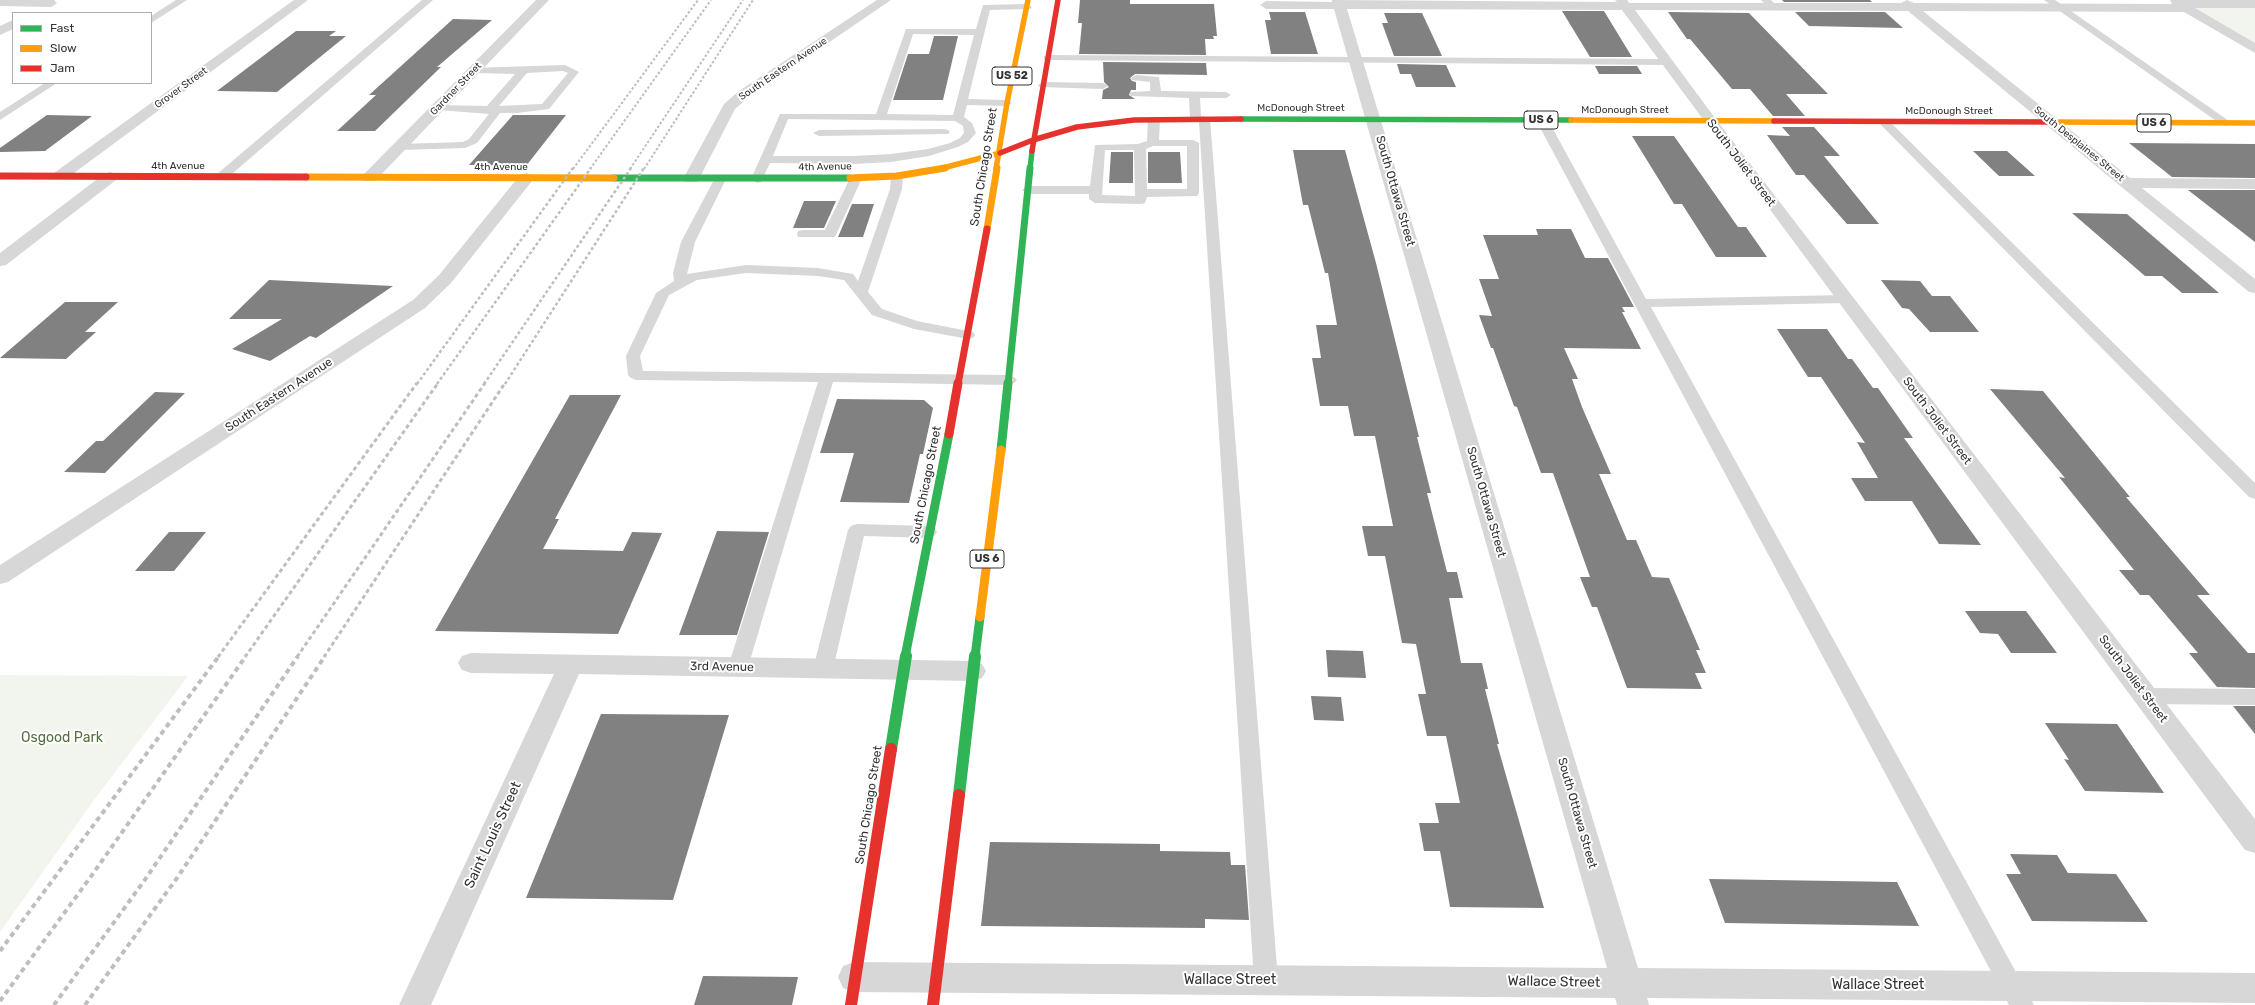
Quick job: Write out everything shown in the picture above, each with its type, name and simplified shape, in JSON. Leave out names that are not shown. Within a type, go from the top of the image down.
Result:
[{"type":"main road","name":"US 52","points":[[1033,140],[1058,0]]},
{"type":"main road","name":"South Chicago Street","points":[[852,991],[903,670],[928,532],[968,334],[1000,153],[1007,103],[1027,4]]},
{"type":"main road","name":"McDonough Street","points":[[1000,153],[1033,140],[1077,128],[1134,120],[2255,123]]},
{"type":"main road","name":"US 6","points":[[934,991],[1009,380],[1033,140]]},
{"type":"main road","name":"4th Avenue","points":[[0,176],[221,178],[856,178],[897,176],[946,168],[1000,153]]},
{"type":"street","name":"Grover Street","points":[[60,176],[302,0]]},
{"type":"street","name":"Gardner Street","points":[[370,178],[543,0]]},
{"type":"street","name":"South Eastern Avenue","points":[[691,178],[730,107],[744,94],[885,0]]},
{"type":"street","points":[[0,2],[54,1]]},
{"type":"street","points":[[35,12],[54,1]]},
{"type":"street","points":[[1266,5],[1339,3],[1770,3],[1907,4],[2061,8],[2180,4],[2255,4]]},
{"type":"street","name":"South Ottawa Street","points":[[1339,3],[1630,994]]},
{"type":"street","name":"South Joliet Street","points":[[1623,3],[1844,299],[2255,841]]},
{"type":"street","name":"South Desplaines Street","points":[[1907,4],[2255,288]]},
{"type":"street","points":[[2180,4],[2255,49]]},
{"type":"street","points":[[0,31],[12,25]]},
{"type":"street","points":[[0,261],[110,177]]},
{"type":"street","name":"South Eastern Avenue","points":[[0,576],[419,304],[444,279],[526,178]]},
{"type":"street","points":[[2126,183],[2255,184]]},
{"type":"street","name":"3rd Avenue","points":[[471,663],[973,670]]},
{"type":"street","name":"Saint Louis Street","points":[[415,1005],[571,665]]},
{"type":"street","name":"Wallace Street","points":[[852,991],[934,991],[1266,980],[1630,994],[2017,995],[2255,988]]},
{"type":"lane","points":[[152,19],[182,0]]},
{"type":"lane","points":[[221,178],[428,0]]},
{"type":"lane","points":[[2049,0],[2226,123]]},
{"type":"lane","points":[[942,148],[944,132],[954,118],[962,102],[986,7],[1027,4]]},
{"type":"lane","points":[[880,117],[909,31],[980,32]]},
{"type":"lane","points":[[1048,58],[1666,62]]},
{"type":"lane","points":[[439,107],[518,110],[545,107],[551,102],[574,72],[565,68],[475,70]]},
{"type":"lane","points":[[490,109],[522,74],[514,70]]},
{"type":"lane","points":[[1156,90],[1155,78],[1136,86],[1156,90],[1194,95],[1226,95]]},
{"type":"lane","points":[[0,117],[50,84]]},
{"type":"lane","points":[[1043,85],[1103,86]]},
{"type":"lane","points":[[1194,95],[1200,119],[1266,980]]},
{"type":"lane","points":[[962,102],[1007,103]]},
{"type":"lane","points":[[400,147],[465,145],[473,140],[495,113],[490,109]]},
{"type":"lane","points":[[757,179],[765,159],[784,116],[954,118],[968,125],[970,133],[964,140],[942,148],[891,158],[765,159]]},
{"type":"lane","points":[[806,159],[819,133],[825,116]]},
{"type":"lane","points":[[1153,143],[1154,120]]},
{"type":"lane","points":[[1542,120],[2017,995]]},
{"type":"lane","points":[[1884,122],[2255,492]]},
{"type":"lane","points":[[819,133],[944,132]]},
{"type":"lane","points":[[1137,183],[1194,193],[1193,143],[1153,143],[1140,147],[1099,147],[1104,161],[1096,183],[1095,199],[1141,200],[1137,183],[1136,162],[1140,147]]},
{"type":"lane","points":[[860,293],[896,189],[897,176]]},
{"type":"lane","points":[[803,234],[830,234],[856,178]]},
{"type":"lane","points":[[681,283],[680,273],[688,242],[720,179]]},
{"type":"lane","points":[[1028,190],[1096,183],[1109,180]]},
{"type":"lane","points":[[968,334],[914,325],[877,312],[848,277],[818,272],[746,269],[693,276],[663,294],[633,356],[636,375],[1009,380]]},
{"type":"lane","points":[[1641,302],[1844,299]]},
{"type":"lane","points":[[738,667],[827,378]]},
{"type":"lane","points":[[822,669],[857,530],[928,532]]},
{"type":"lane","points":[[2146,696],[2255,697]]},
{"type":"green space","points":[[2184,5],[2255,6],[2255,48]]},
{"type":"green space","name":"Osgood Park","points":[[0,675],[188,676],[94,800],[0,932]]},
{"type":"building","points":[[1080,0],[1130,0],[1130,4],[1214,4],[1217,36],[1213,36],[1214,39],[1205,39],[1206,55],[1079,54],[1082,23],[1078,23]]},
{"type":"building","points":[[1782,0],[1870,0],[1872,2],[1784,2]]},
{"type":"building","points":[[1562,11],[1604,11],[1632,57],[1590,57]]},
{"type":"building","points":[[1269,12],[1305,12],[1318,54],[1271,54],[1265,20],[1271,20]]},
{"type":"building","points":[[1668,12],[1749,13],[1828,94],[1786,94],[1805,116],[1773,116],[1750,89],[1732,89],[1690,39],[1687,39]]},
{"type":"building","points":[[1795,12],[1885,12],[1903,28],[1809,26]]},
{"type":"building","points":[[1384,13],[1422,13],[1442,56],[1394,56],[1382,23],[1388,23]]},
{"type":"building","points":[[453,19],[492,20],[437,67],[441,67],[375,131],[337,131],[376,95],[369,95]]},
{"type":"building","points":[[296,31],[336,31],[329,36],[346,36],[277,92],[217,91]]},
{"type":"building","points":[[934,36],[958,36],[943,100],[893,100],[908,54],[929,54]]},
{"type":"building","points":[[1103,62],[1206,63],[1207,75],[1135,74],[1130,78],[1132,81],[1136,82],[1136,90],[1131,90],[1129,95],[1135,99],[1102,99],[1103,90],[1109,87],[1104,82]]},
{"type":"building","points":[[1397,64],[1446,65],[1456,87],[1416,87],[1411,74],[1400,74]]},
{"type":"building","points":[[1595,66],[1637,66],[1642,74],[1599,74]]},
{"type":"building","points":[[47,115],[92,116],[45,151],[0,152],[0,148]]},
{"type":"building","points":[[513,115],[566,115],[526,166],[469,165]]},
{"type":"building","points":[[1782,127],[1814,127],[1840,156],[1824,156],[1879,224],[1847,224],[1804,175],[1796,175],[1767,135],[1790,136]]},
{"type":"building","points":[[1632,136],[1674,136],[1738,227],[1746,227],[1767,257],[1716,257],[1682,204],[1674,204]]},
{"type":"building","points":[[2129,143],[2255,144],[2255,178],[2172,177]]},
{"type":"building","points":[[1293,150],[1345,150],[1376,263],[1419,437],[1417,437],[1431,493],[1427,493],[1447,572],[1457,572],[1463,598],[1449,598],[1461,663],[1482,663],[1488,689],[1485,689],[1499,744],[1497,744],[1544,908],[1450,907],[1440,851],[1424,851],[1419,823],[1439,823],[1435,803],[1460,803],[1446,736],[1427,736],[1418,694],[1426,694],[1416,644],[1402,643],[1385,556],[1368,556],[1362,526],[1393,526],[1375,436],[1354,436],[1348,406],[1320,406],[1312,358],[1321,358],[1316,325],[1337,325],[1328,273],[1325,273],[1308,205],[1303,205]]},
{"type":"building","points":[[1973,151],[2007,151],[2035,176],[1999,176]]},
{"type":"building","points":[[1111,152],[1133,152],[1133,183],[1109,183]]},
{"type":"building","points":[[1148,152],[1180,152],[1182,183],[1148,183]]},
{"type":"building","points":[[2188,190],[2255,190],[2255,242],[2197,197]]},
{"type":"building","points":[[804,201],[836,201],[824,228],[793,228]]},
{"type":"building","points":[[852,204],[874,204],[863,237],[838,237]]},
{"type":"building","points":[[2072,213],[2127,214],[2219,293],[2182,293],[2162,276],[2145,276]]},
{"type":"building","points":[[1536,229],[1571,229],[1585,258],[1608,258],[1634,307],[1622,307],[1625,312],[1622,312],[1641,349],[1564,348],[1578,379],[1572,379],[1582,407],[1611,474],[1599,474],[1627,540],[1636,540],[1652,577],[1669,578],[1700,650],[1696,650],[1706,673],[1695,673],[1702,689],[1627,688],[1597,607],[1592,607],[1580,577],[1590,577],[1553,473],[1541,473],[1517,407],[1514,406],[1493,348],[1491,348],[1479,315],[1492,316],[1479,279],[1499,279],[1483,235],[1538,235]]},
{"type":"building","points":[[269,280],[393,286],[316,338],[310,336],[270,361],[232,349],[282,319],[229,319]]},
{"type":"building","points":[[1881,280],[1920,281],[1932,296],[1950,296],[1979,332],[1930,332],[1909,309],[1902,308]]},
{"type":"building","points":[[65,302],[118,302],[85,332],[96,332],[66,359],[0,358]]},
{"type":"building","points":[[1777,329],[1827,329],[1848,359],[1852,359],[1873,388],[1878,388],[1913,438],[1904,438],[1981,545],[1939,544],[1912,501],[1865,501],[1851,478],[1878,478],[1857,442],[1865,443],[1821,377],[1808,377]]},
{"type":"building","points":[[1990,389],[2043,391],[2130,497],[2126,497],[2210,595],[2197,595],[2248,653],[2255,653],[2255,688],[2217,687],[2189,653],[2198,653],[2149,595],[2140,595],[2119,570],[2134,570],[2059,477],[2065,478]]},
{"type":"building","points":[[155,392],[185,393],[105,473],[64,472],[96,441],[103,441]]},
{"type":"building","points":[[570,395],[621,395],[555,519],[559,519],[543,549],[623,551],[632,532],[662,533],[618,634],[435,631]]},
{"type":"building","points":[[837,399],[924,400],[933,408],[923,454],[920,454],[909,503],[840,502],[854,453],[820,453]]},
{"type":"building","points":[[717,531],[769,532],[737,635],[679,635]]},
{"type":"building","points":[[169,532],[206,532],[174,571],[135,571]]},
{"type":"building","points":[[1965,611],[2026,611],[2057,653],[2011,653],[1998,634],[1980,633]]},
{"type":"building","points":[[1326,650],[1363,651],[1366,678],[1328,677]]},
{"type":"building","points":[[1311,696],[1341,697],[1344,721],[1314,720]]},
{"type":"building","points":[[2233,706],[2255,706],[2255,734]]},
{"type":"building","points":[[601,714],[729,715],[673,900],[526,898]]},
{"type":"building","points":[[2045,723],[2117,724],[2164,793],[2085,791],[2064,759],[2069,760]]},
{"type":"building","points":[[990,842],[1160,844],[1160,851],[1230,852],[1231,865],[1245,865],[1249,920],[1205,919],[1205,928],[981,926]]},
{"type":"building","points":[[2010,854],[2057,855],[2068,873],[2116,874],[2148,922],[2032,921],[2006,874],[2021,874]]},
{"type":"building","points":[[1709,879],[1897,882],[1919,926],[1725,923]]},
{"type":"building","points":[[703,976],[798,977],[792,1005],[694,1005]]},
{"type":"railway","points":[[573,169],[698,0]]},
{"type":"railway","points":[[590,169],[711,0]]},
{"type":"railway","points":[[630,169],[743,0]]},
{"type":"railway","points":[[644,169],[753,0]]},
{"type":"railway","points":[[417,384],[573,168]]},
{"type":"railway","points":[[437,384],[591,168]]},
{"type":"railway","points":[[484,384],[631,168]]},
{"type":"railway","points":[[505,384],[644,168]]},
{"type":"railway","points":[[218,657],[417,383]]},
{"type":"railway","points":[[245,657],[438,383]]},
{"type":"railway","points":[[297,657],[485,383]]},
{"type":"railway","points":[[324,657],[505,383]]},
{"type":"railway","points":[[0,951],[219,656]]},
{"type":"railway","points":[[0,1001],[92,875],[246,656]]},
{"type":"railway","points":[[54,1005],[144,881],[298,656]]},
{"type":"railway","points":[[85,1005],[177,878],[325,656]]},
{"type":"traffic: fast","points":[[1241,119],[1571,120]]},
{"type":"traffic: fast","points":[[1001,450],[1032,151]]},
{"type":"traffic: fast","points":[[614,178],[850,178]]},
{"type":"traffic: fast","points":[[891,749],[903,670],[949,434]]},
{"type":"traffic: fast","points":[[959,795],[980,617]]},
{"type":"traffic: slow","points":[[987,229],[1007,103],[1028,0]]},
{"type":"traffic: slow","points":[[1571,120],[1774,121]]},
{"type":"traffic: slow","points":[[2055,122],[2255,123]]},
{"type":"traffic: slow","points":[[850,178],[897,176],[946,168],[1000,153]]},
{"type":"traffic: slow","points":[[306,177],[614,178]]},
{"type":"traffic: slow","points":[[980,617],[1001,450]]},
{"type":"traffic: jam","points":[[1032,151],[1058,0]]},
{"type":"traffic: jam","points":[[1000,153],[1033,140],[1077,127],[1134,120],[1241,119]]},
{"type":"traffic: jam","points":[[1774,121],[2055,122]]},
{"type":"traffic: jam","points":[[0,176],[306,177]]},
{"type":"traffic: jam","points":[[949,434],[987,229]]},
{"type":"traffic: jam","points":[[851,1005],[891,749]]},
{"type":"traffic: jam","points":[[933,1005],[959,795]]}]
